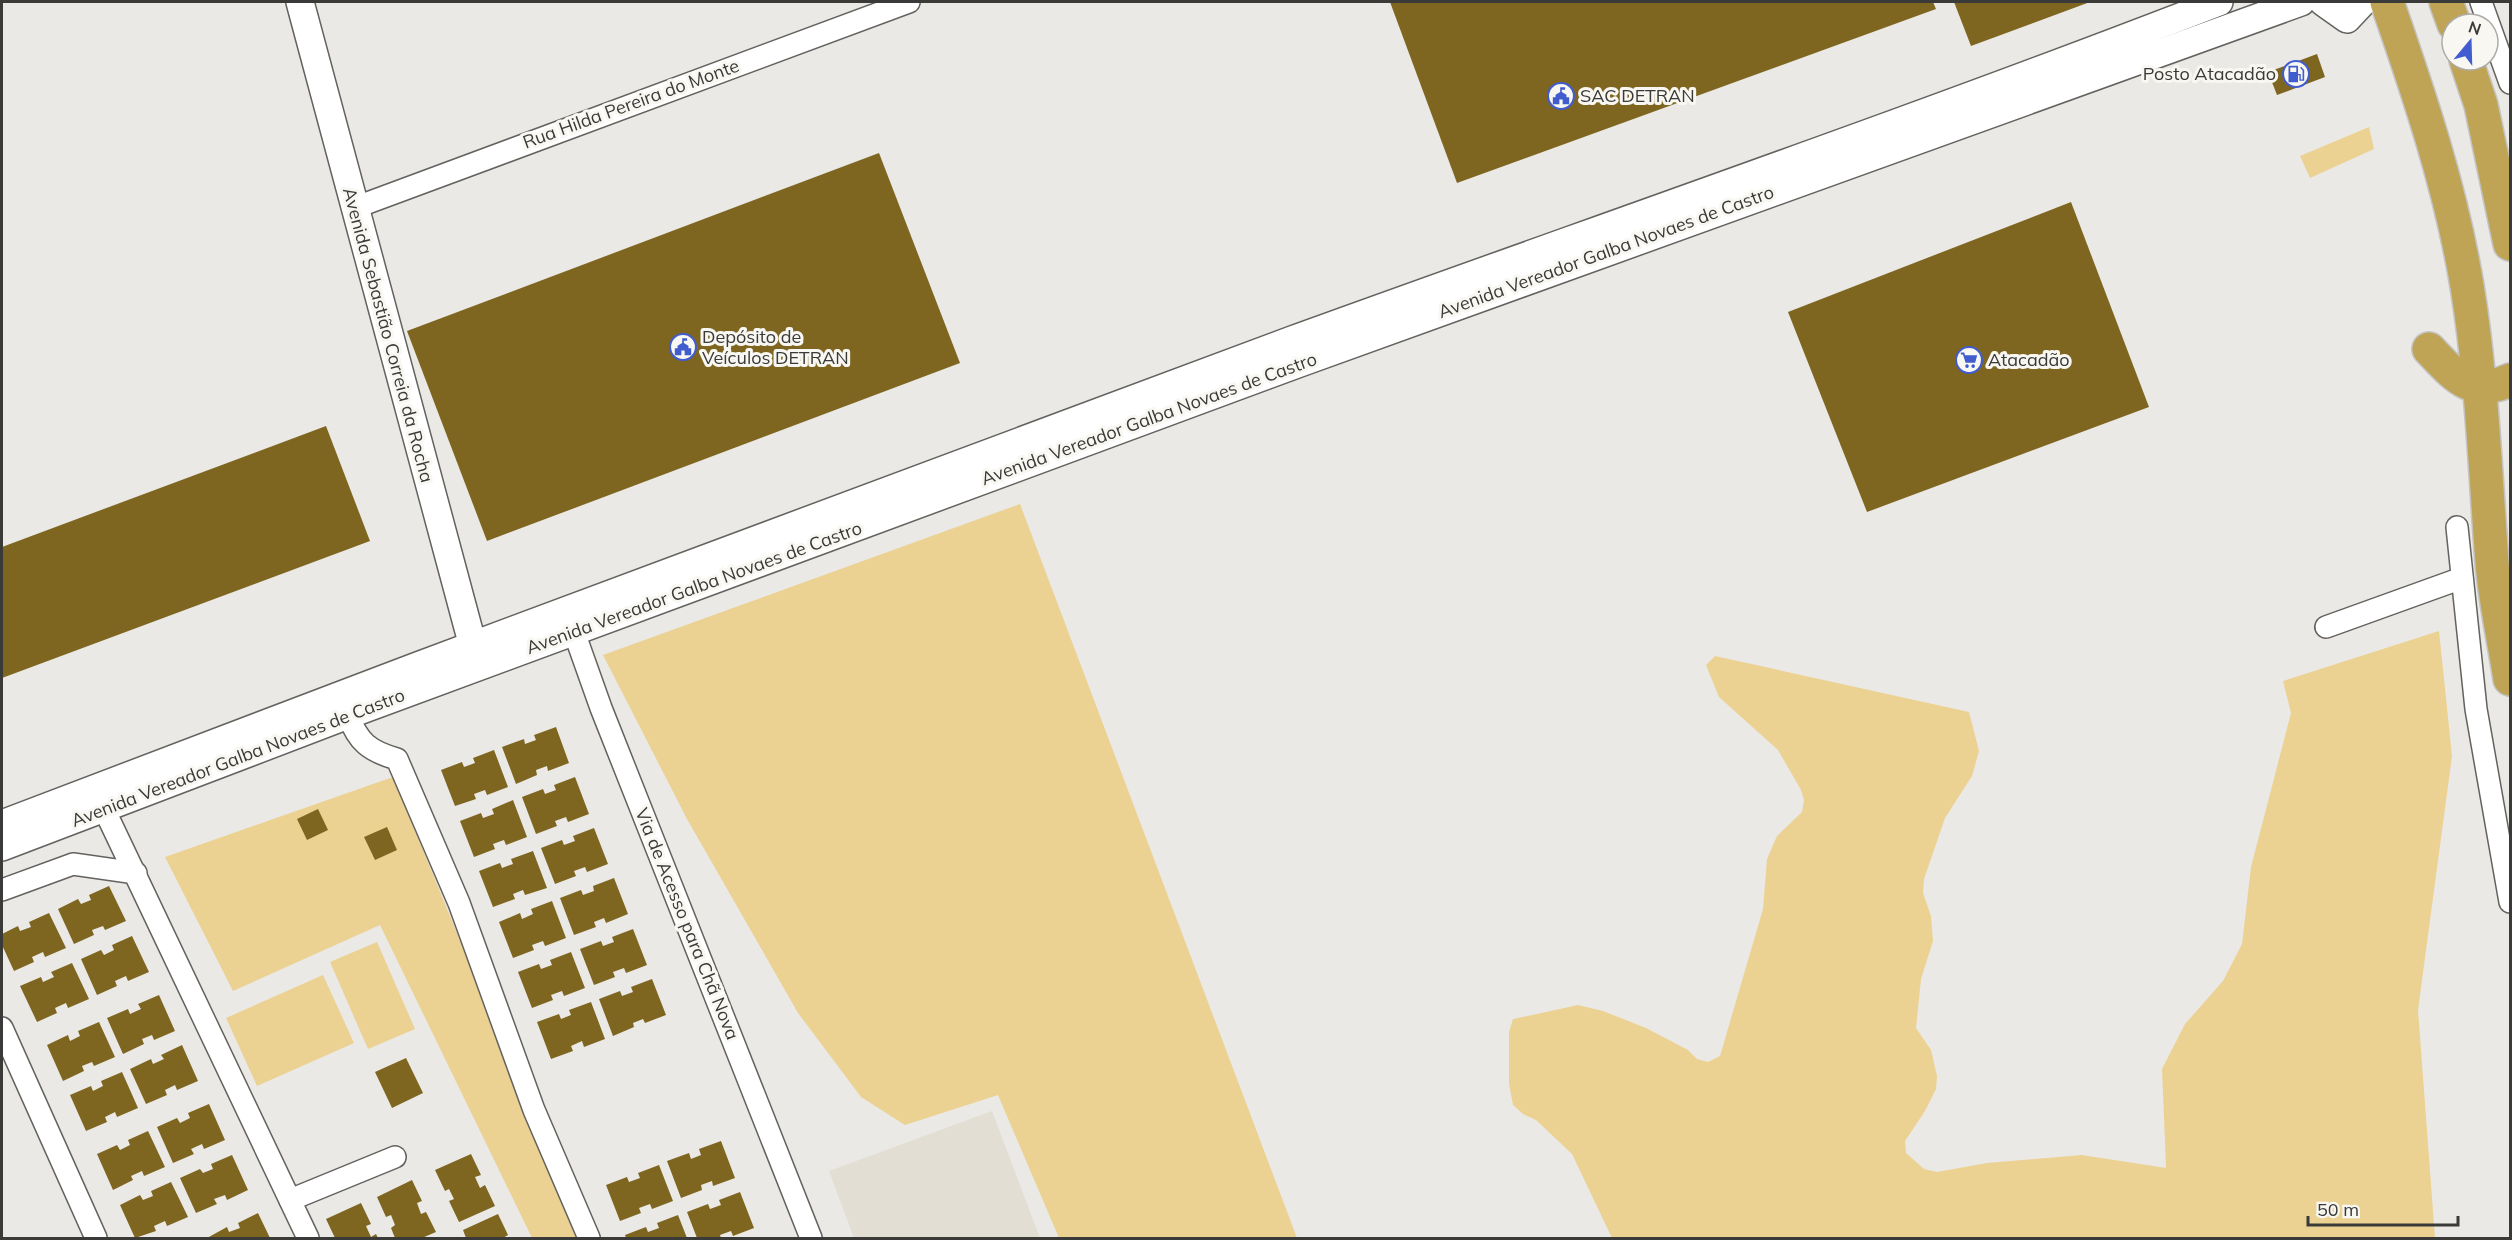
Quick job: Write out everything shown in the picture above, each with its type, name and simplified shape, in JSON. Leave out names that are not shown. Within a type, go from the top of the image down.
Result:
[{"type":"highway","points":[[2387,2],[2427,121],[2447,193],[2467,286],[2487,467],[2492,565],[2511,679]]},
{"type":"highway","points":[[2470,72],[2481,105],[2511,244]]},
{"type":"highway","points":[[2429,349],[2455,377],[2478,386],[2493,388],[2511,381]]},
{"type":"street","name":"Avenida Sebastião Correia da Rocha","points":[[300,2],[475,656]]},
{"type":"street","name":"Rua Hilda Pereira do Monte","points":[[354,208],[909,2]]},
{"type":"street","name":"Avenida Vereador Galba Novaes de Castro","points":[[570,621],[1302,337],[2026,76],[2219,2]]},
{"type":"street","name":"Avenida Vereador Galba Novaes de Castro","points":[[2,824],[1300,363],[2301,2]]},
{"type":"street","points":[[2323,2],[2347,19],[2363,2]]},
{"type":"street","points":[[2481,2],[2504,52],[2511,82]]},
{"type":"street","points":[[2457,527],[2476,709],[2511,902]]},
{"type":"street","points":[[2326,627],[2462,578]]},
{"type":"street","name":"Via de Acesso para Chã Nova","points":[[570,621],[811,1239]]},
{"type":"street","name":"Avenida Vereador Galba Novaes de Castro","points":[[2,847],[348,715],[475,656]]},
{"type":"street","points":[[348,715],[356,735],[376,753],[397,759],[459,903],[534,1110],[589,1239]]},
{"type":"street","points":[[104,809],[308,1239]]},
{"type":"street","points":[[2,890],[73,864],[136,873]]},
{"type":"street","points":[[2,1028],[96,1239]]},
{"type":"street","points":[[290,1200],[395,1157]]},
{"type":"shaded area","points":[[2369,127],[2374,149],[2310,178],[2300,156]]},
{"type":"shaded area","points":[[1020,504],[1297,1238],[1059,1238],[998,1095],[905,1125],[861,1097],[798,1013],[687,819],[603,655]]},
{"type":"shaded area","points":[[2439,631],[2452,756],[2418,1010],[2435,1238],[1612,1238],[1572,1154],[1536,1120],[1523,1114],[1513,1105],[1509,1084],[1509,1032],[1513,1019],[1578,1005],[1603,1011],[1646,1028],[1688,1050],[1697,1059],[1708,1062],[1720,1056],[1763,909],[1767,859],[1777,836],[1802,812],[1804,800],[1801,790],[1778,750],[1719,697],[1706,665],[1715,656],[1969,712],[1979,751],[1972,776],[1945,818],[1924,879],[1923,893],[1931,916],[1933,941],[1921,979],[1916,1028],[1931,1050],[1937,1076],[1936,1089],[1925,1111],[1905,1141],[1906,1153],[1924,1169],[1937,1172],[1987,1163],[2082,1155],[2166,1168],[2162,1069],[2185,1024],[2223,981],[2242,944],[2251,867],[2291,713],[2283,681]]},
{"type":"shaded area","points":[[393,777],[582,1238],[532,1238],[380,925],[233,991],[165,857]]},
{"type":"shaded area","points":[[377,942],[415,1029],[368,1049],[330,962]]},
{"type":"shaded area","points":[[323,975],[354,1043],[257,1086],[226,1018]]},
{"type":"shaded area","points":[[992,1111],[1040,1238],[854,1238],[829,1171]]},
{"type":"building","name":"SAC DETRAN","points":[[1390,2],[1933,2],[1936,9],[1457,183]]},
{"type":"building","points":[[1954,2],[2090,2],[1971,46]]},
{"type":"building","name":"Posto Atacadão","points":[[2317,54],[2325,77],[2277,95],[2268,72]]},
{"type":"building","name":"Depósito de Veículos DETRAN","points":[[879,153],[960,363],[487,541],[407,331]]},
{"type":"building","name":"Atacadão","points":[[2071,202],[2149,407],[1867,512],[1788,312]]},
{"type":"building","points":[[326,426],[370,541],[2,678],[2,547]]},
{"type":"building","points":[[556,727],[569,763],[548,771],[547,766],[536,770],[537,775],[516,784],[502,747],[524,739],[525,744],[536,740],[534,735]]},
{"type":"building","points":[[494,750],[508,787],[487,795],[485,790],[474,794],[476,799],[455,806],[441,770],[462,762],[464,767],[475,763],[473,758]]},
{"type":"building","points":[[575,777],[589,814],[568,822],[566,817],[555,821],[557,826],[536,834],[522,797],[543,789],[545,794],[556,790],[554,785]]},
{"type":"building","points":[[513,800],[527,837],[506,845],[504,840],[493,844],[495,849],[474,857],[460,821],[481,813],[483,818],[494,814],[492,809]]},
{"type":"building","points":[[318,809],[328,830],[307,840],[297,819]]},
{"type":"building","points":[[387,827],[397,850],[375,860],[364,837]]},
{"type":"building","points":[[594,828],[608,864],[587,872],[585,867],[574,871],[576,876],[555,884],[541,848],[562,840],[564,845],[575,841],[573,836]]},
{"type":"building","points":[[533,851],[547,888],[525,895],[523,890],[513,894],[515,899],[493,907],[479,871],[500,863],[502,868],[513,864],[511,859]]},
{"type":"building","points":[[614,878],[628,914],[606,923],[604,918],[594,922],[596,927],[574,935],[560,898],[581,890],[583,895],[594,891],[593,886]]},
{"type":"building","points":[[109,886],[126,921],[105,930],[103,926],[92,930],[94,935],[74,944],[58,909],[78,899],[81,904],[91,900],[89,895]]},
{"type":"building","points":[[552,901],[566,938],[545,946],[543,941],[532,945],[534,950],[513,958],[499,922],[520,913],[522,919],[533,914],[531,909]]},
{"type":"building","points":[[49,913],[66,948],[45,957],[43,952],[32,957],[34,962],[14,971],[2,945],[2,934],[18,926],[20,931],[31,927],[29,922]]},
{"type":"building","points":[[633,929],[647,965],[626,973],[624,968],[613,972],[615,977],[594,985],[580,949],[601,941],[603,946],[614,942],[612,937]]},
{"type":"building","points":[[132,936],[149,972],[128,981],[126,976],[115,981],[117,986],[97,995],[81,959],[101,950],[104,955],[114,950],[112,945]]},
{"type":"building","points":[[571,952],[585,988],[564,996],[562,991],[551,995],[553,1000],[532,1008],[518,972],[539,964],[541,969],[552,965],[550,960]]},
{"type":"building","points":[[72,963],[89,999],[68,1008],[66,1003],[55,1008],[57,1013],[37,1022],[20,986],[41,977],[43,982],[54,977],[51,972]]},
{"type":"building","points":[[652,979],[666,1015],[645,1023],[643,1019],[633,1023],[634,1027],[613,1036],[599,999],[620,991],[622,996],[633,992],[631,987]]},
{"type":"building","points":[[159,995],[175,1031],[154,1040],[152,1035],[142,1039],[144,1044],[123,1054],[107,1018],[128,1009],[130,1014],[141,1009],[138,1004]]},
{"type":"building","points":[[591,1002],[605,1039],[584,1047],[582,1041],[571,1046],[573,1051],[551,1059],[537,1022],[559,1014],[561,1019],[571,1015],[569,1010]]},
{"type":"building","points":[[99,1022],[115,1057],[94,1066],[92,1062],[82,1066],[84,1071],[63,1081],[47,1045],[68,1035],[70,1041],[80,1036],[78,1031]]},
{"type":"building","points":[[182,1045],[198,1081],[177,1090],[175,1085],[165,1090],[167,1095],[146,1104],[130,1069],[151,1059],[153,1064],[164,1059],[161,1055]]},
{"type":"building","points":[[406,1058],[423,1093],[392,1108],[375,1072]]},
{"type":"building","points":[[122,1072],[138,1108],[117,1117],[115,1112],[105,1117],[107,1122],[86,1131],[70,1095],[91,1086],[93,1091],[103,1086],[101,1081]]},
{"type":"building","points":[[209,1104],[225,1140],[204,1149],[202,1144],[191,1149],[194,1154],[173,1163],[157,1127],[177,1118],[180,1123],[190,1118],[188,1113]]},
{"type":"building","points":[[148,1131],[165,1167],[144,1176],[142,1171],[131,1176],[133,1180],[113,1190],[97,1154],[117,1145],[120,1150],[130,1145],[128,1140]]},
{"type":"building","points":[[721,1141],[735,1178],[713,1186],[712,1181],[701,1185],[702,1190],[681,1198],[667,1161],[689,1153],[691,1159],[701,1155],[699,1149]]},
{"type":"building","points":[[471,1154],[481,1175],[475,1177],[480,1188],[485,1185],[495,1206],[459,1222],[449,1201],[454,1199],[449,1189],[445,1191],[435,1170]]},
{"type":"building","points":[[232,1155],[248,1190],[227,1200],[225,1195],[214,1199],[217,1204],[196,1213],[180,1178],[200,1169],[203,1173],[213,1169],[211,1164]]},
{"type":"building","points":[[659,1165],[673,1201],[652,1209],[650,1204],[639,1208],[641,1213],[620,1221],[606,1185],[627,1177],[629,1182],[640,1178],[638,1173]]},
{"type":"building","points":[[412,1180],[422,1201],[417,1203],[421,1214],[426,1212],[436,1232],[422,1238],[395,1238],[391,1228],[395,1225],[391,1215],[386,1217],[377,1197]]},
{"type":"building","points":[[171,1182],[188,1217],[167,1226],[165,1221],[154,1226],[156,1231],[135,1238],[120,1205],[140,1195],[143,1200],[153,1196],[151,1191]]},
{"type":"building","points":[[740,1192],[754,1228],[733,1236],[731,1231],[720,1235],[721,1238],[697,1238],[687,1212],[708,1204],[710,1209],[721,1205],[719,1200]]},
{"type":"building","points":[[361,1203],[371,1224],[366,1226],[371,1237],[376,1234],[378,1238],[335,1238],[326,1219]]},
{"type":"building","points":[[258,1213],[270,1238],[207,1238],[227,1227],[229,1232],[240,1228],[238,1223]]},
{"type":"building","points":[[498,1214],[508,1235],[503,1238],[466,1238],[463,1230]]},
{"type":"building","points":[[678,1215],[687,1238],[626,1238],[625,1235],[646,1227],[648,1232],[659,1228],[657,1223]]},
{"type":"place","name":"Posto Atacadão","points":[[2296,74]]},
{"type":"place","name":"SAC DETRAN","points":[[1561,96]]},
{"type":"place","name":"Depósito de Veículos DETRAN","points":[[683,347]]},
{"type":"place","name":"Atacadão","points":[[1969,360]]}]
